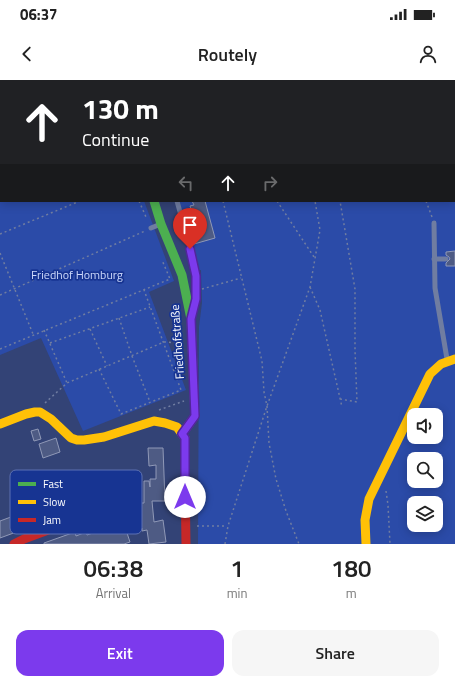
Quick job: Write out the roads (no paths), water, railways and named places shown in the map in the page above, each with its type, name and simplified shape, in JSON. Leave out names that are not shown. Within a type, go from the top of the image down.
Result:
[{"type":"street","name":"Friedhofstraße","points":[[154,202],[161,224],[182,275],[191,319],[195,416],[182,434]]},
{"type":"street","points":[[366,544],[365,520],[366,508],[369,499],[430,374],[438,364],[451,359]]},
{"type":"street","points":[[0,424],[35,412],[42,412],[69,437],[78,440],[90,440],[154,421],[177,427],[185,438],[186,544]]},
{"type":"street","points":[[14,544],[37,534]]},
{"type":"lane","points":[[177,202],[196,271],[196,299],[191,319]]},
{"type":"lane","points":[[434,222],[435,288],[451,359]]},
{"type":"lane","points":[[151,228],[161,224]]},
{"type":"lane","points":[[434,260],[446,259]]},
{"type":"park label","name":"Friedhof Homburg","points":[[77,274]]}]
